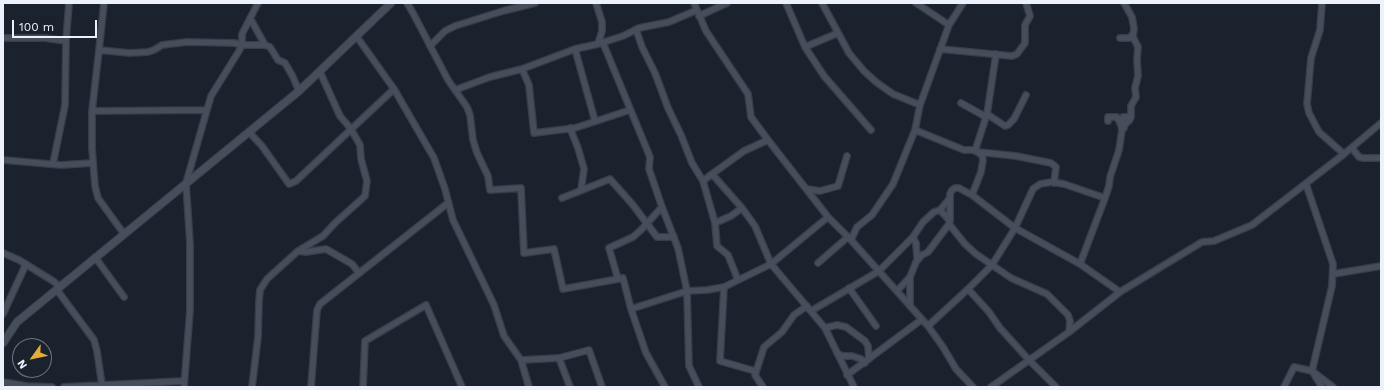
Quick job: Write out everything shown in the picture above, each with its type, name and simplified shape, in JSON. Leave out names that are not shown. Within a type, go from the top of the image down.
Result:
[{"type":"street","points":[[54,164],[65,105],[66,40],[69,3]]},
{"type":"street","points":[[104,3],[92,111],[93,163],[95,186],[98,198],[124,234]]},
{"type":"street","points":[[64,387],[184,384],[190,310],[190,244],[186,183],[211,96],[232,64],[242,45],[242,34],[258,3]]},
{"type":"street","points":[[3,343],[17,322],[299,91],[391,3]]},
{"type":"street","points":[[407,3],[448,80],[467,107],[470,115],[473,140],[477,153],[488,176],[490,190],[521,188],[524,253],[554,249],[563,288],[623,278],[631,309],[646,353],[665,387]]},
{"type":"street","points":[[430,46],[445,30],[503,11],[535,3]]},
{"type":"street","points":[[596,3],[602,22],[601,44],[650,157],[649,169],[678,248],[687,291],[689,366],[699,387]]},
{"type":"street","points":[[694,3],[706,31],[748,94],[751,116],[768,140],[828,217],[850,238],[921,320],[928,326],[956,369],[973,387]]},
{"type":"street","points":[[456,90],[490,77],[522,69],[575,49],[601,44],[636,30],[669,22],[726,3]]},
{"type":"street","points":[[786,3],[805,47],[824,76],[871,130]]},
{"type":"street","points":[[822,3],[849,53],[864,71],[893,94],[920,105]]},
{"type":"street","points":[[916,3],[949,25]]},
{"type":"street","points":[[818,263],[850,238],[857,227],[872,214],[893,184],[915,130],[920,105],[949,25],[963,3]]},
{"type":"street","points":[[940,49],[1012,56],[1017,54],[1025,43],[1025,25],[1030,16],[1026,3]]},
{"type":"street","points":[[1080,264],[1109,186],[1110,177],[1119,150],[1122,130],[1125,124],[1129,122],[1132,106],[1136,96],[1135,90],[1138,76],[1138,47],[1133,36],[1134,29],[1132,17],[1124,3]]},
{"type":"street","points":[[1322,3],[1320,30],[1311,58],[1307,104],[1309,113],[1319,132],[1344,154]]},
{"type":"street","points":[[250,18],[266,45],[270,47],[278,60],[285,63],[299,91]]},
{"type":"street","points":[[636,30],[692,164],[703,181],[715,223],[717,246],[728,255],[738,280]]},
{"type":"street","points":[[805,47],[838,33]]},
{"type":"street","points":[[1120,38],[1130,38],[1132,35],[1133,36]]},
{"type":"street","points":[[357,37],[394,89],[434,158],[445,189],[452,220],[494,305],[504,336],[521,360],[529,387]]},
{"type":"street","points":[[3,38],[45,38],[66,40]]},
{"type":"street","points":[[99,50],[129,53],[148,52],[162,45],[187,42],[234,42],[242,45],[266,45]]},
{"type":"street","points":[[575,49],[595,121]]},
{"type":"street","points":[[977,151],[987,115],[996,54]]},
{"type":"street","points":[[522,69],[529,85],[534,133],[575,128],[630,110]]},
{"type":"street","points":[[252,387],[258,337],[258,302],[260,290],[267,279],[298,251],[323,236],[365,196],[367,181],[361,159],[360,145],[352,129],[340,116],[320,72]]},
{"type":"street","points":[[249,132],[262,146],[289,184],[296,181],[394,89]]},
{"type":"street","points":[[961,103],[987,115],[1005,126],[1014,119],[1026,95]]},
{"type":"street","points":[[92,111],[207,110]]},
{"type":"street","points":[[1108,121],[1108,117],[1117,117],[1122,130]]},
{"type":"street","points":[[1120,123],[1123,117],[1131,117]]},
{"type":"street","points":[[991,387],[1069,332],[1120,292],[1202,242],[1214,242],[1252,225],[1381,124]]},
{"type":"street","points":[[570,128],[584,169],[581,190]]},
{"type":"street","points":[[915,130],[964,150],[1016,156],[1051,163],[1056,167],[1054,183]]},
{"type":"street","points":[[703,181],[744,151],[768,140]]},
{"type":"street","points":[[1352,148],[1359,156],[1363,158],[1381,158]]},
{"type":"street","points":[[972,195],[981,172],[983,160],[982,156],[977,151]]},
{"type":"street","points":[[807,189],[820,191],[838,186],[847,156]]},
{"type":"street","points":[[3,160],[54,164],[93,163]]},
{"type":"street","points":[[712,174],[742,208],[755,226],[771,264],[825,328],[854,387]]},
{"type":"street","points":[[562,198],[610,180],[657,237],[674,236]]},
{"type":"street","points":[[928,326],[992,265],[1015,228],[1033,189],[1036,186],[1040,184],[1054,183],[1064,184],[1105,198]]},
{"type":"street","points":[[1306,184],[1333,264],[1332,286],[1312,370],[1322,387]]},
{"type":"street","points":[[897,291],[910,277],[916,262],[922,255],[928,252],[949,223],[950,198],[952,190],[959,188],[972,195],[1015,228],[1080,264],[1120,292]]},
{"type":"street","points":[[763,387],[755,375],[755,371],[764,347],[782,332],[794,315],[849,288],[879,271],[913,237],[923,222],[934,212],[940,210],[950,198]]},
{"type":"street","points":[[311,387],[317,310],[324,300],[448,203]]},
{"type":"street","points":[[618,279],[609,248],[632,237],[647,224],[662,207]]},
{"type":"street","points":[[715,223],[731,216],[742,208]]},
{"type":"street","points":[[940,210],[965,244],[976,254],[1011,278],[1047,294],[1068,315],[1070,321],[1069,332]]},
{"type":"street","points":[[631,309],[687,291],[707,290],[724,286],[738,280],[771,264],[828,217]]},
{"type":"street","points":[[913,237],[916,243],[918,260]]},
{"type":"street","points":[[298,251],[306,252],[326,249],[352,264],[359,273]]},
{"type":"street","points":[[3,253],[26,264],[53,281],[94,340],[102,385]]},
{"type":"street","points":[[95,257],[124,297]]},
{"type":"street","points":[[3,314],[26,264]]},
{"type":"street","points":[[1333,274],[1381,266]]},
{"type":"street","points":[[910,277],[910,306]]},
{"type":"street","points":[[724,286],[720,361],[755,371]]},
{"type":"street","points":[[849,288],[876,326]]},
{"type":"street","points":[[968,289],[1029,360],[1056,387]]},
{"type":"street","points":[[363,387],[365,341],[426,305],[462,387]]},
{"type":"street","points":[[847,375],[921,320]]},
{"type":"street","points":[[825,328],[838,325],[846,327],[865,341],[868,346],[867,361]]},
{"type":"street","points":[[521,360],[559,358],[589,350],[602,387]]},
{"type":"street","points":[[837,353],[842,356],[852,356],[867,361]]},
{"type":"street","points":[[559,358],[570,387]]},
{"type":"street","points":[[1284,387],[1294,367],[1312,370],[1333,387]]},
{"type":"street","points":[[3,382],[26,386],[52,387]]}]
